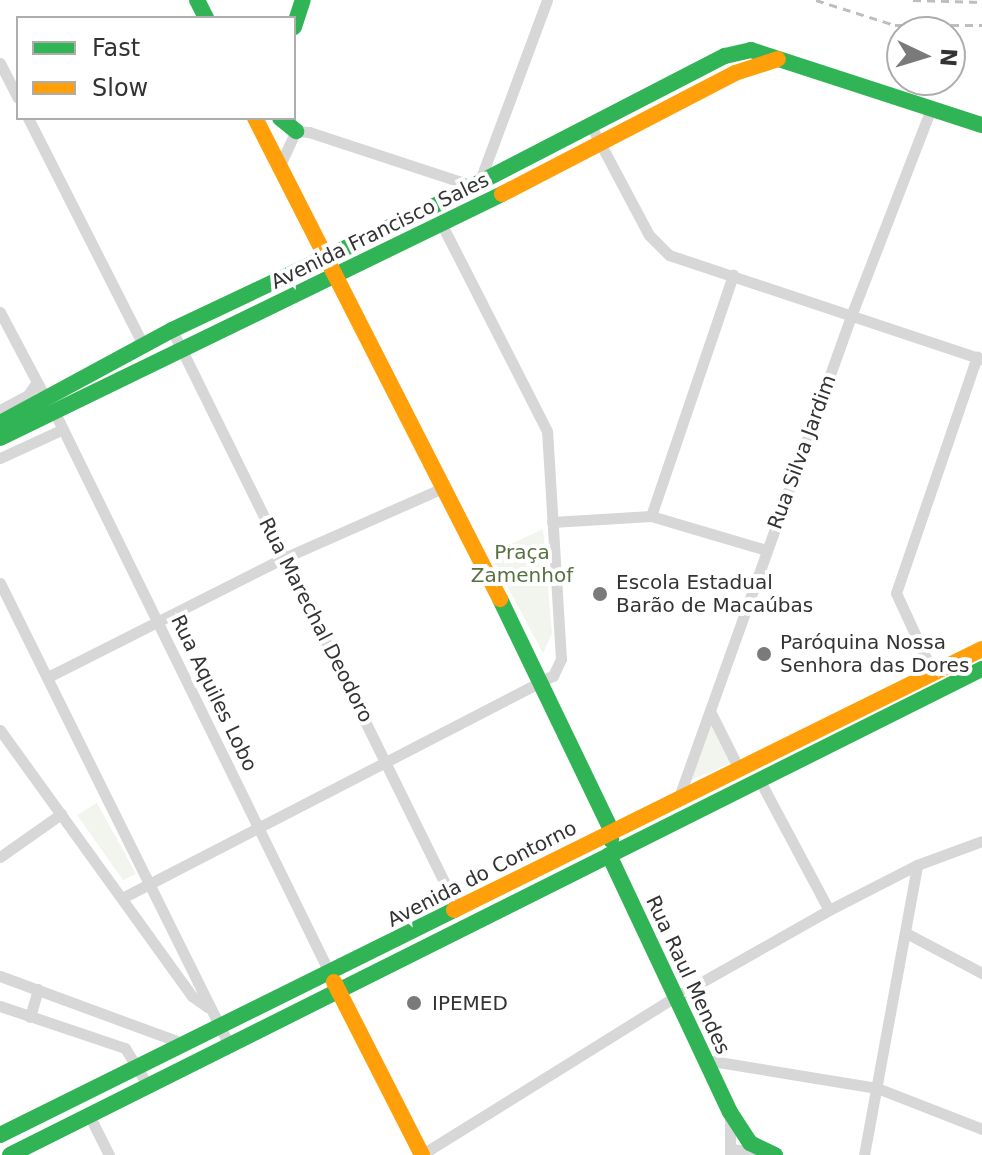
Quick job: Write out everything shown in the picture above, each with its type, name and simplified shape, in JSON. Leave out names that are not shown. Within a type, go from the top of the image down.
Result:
[{"type":"street","points":[[296,21],[303,0]]},
{"type":"street","points":[[282,120],[296,131],[476,185],[547,0]]},
{"type":"street","name":"Avenida Francisco Sales","points":[[0,438],[9,419],[143,345],[476,185],[725,56],[751,50],[778,59]]},
{"type":"street","points":[[778,59],[982,125]]},
{"type":"street","name":"Avenida Francisco Sales","points":[[45,397],[181,350],[602,145],[735,73],[778,59]]},
{"type":"street","points":[[0,63],[16,94]]},
{"type":"street","name":"Rua Silva Jardim","points":[[679,797],[851,316],[931,109]]},
{"type":"street","points":[[29,120],[143,345]]},
{"type":"street","points":[[256,120],[445,487],[542,684],[611,830],[609,855]]},
{"type":"street","points":[[591,126],[657,247],[979,358],[897,586],[896,601],[933,673]]},
{"type":"street","points":[[279,167],[296,131]]},
{"type":"street","points":[[491,147],[508,168]]},
{"type":"street","points":[[124,897],[387,760],[542,684],[561,659],[547,431],[441,223]]},
{"type":"street","points":[[651,516],[733,275]]},
{"type":"street","name":"Rua Aquiles Lobo","points":[[0,312],[63,429],[338,991],[422,1155]]},
{"type":"street","name":"Rua Marechal Deodoro","points":[[172,330],[387,760],[458,910]]},
{"type":"street","points":[[0,458],[63,429]]},
{"type":"street","points":[[48,677],[284,558],[445,487]]},
{"type":"street","points":[[552,522],[651,516],[766,550]]},
{"type":"street","points":[[0,583],[207,1007],[229,1045]]},
{"type":"street","name":"Avenida do Contorno","points":[[0,1135],[982,649]]},
{"type":"street","name":"Avenida do Contorno","points":[[10,1155],[982,669]]},
{"type":"street","points":[[711,713],[739,769]]},
{"type":"street","points":[[0,730],[124,897],[192,996],[207,1007]]},
{"type":"street","points":[[760,781],[829,910]]},
{"type":"street","points":[[0,857],[61,814]]},
{"type":"street","points":[[611,830],[634,844]]},
{"type":"street","points":[[422,1155],[677,996],[829,910],[917,865],[982,841]]},
{"type":"street","name":"Rua Raul Mendes","points":[[609,855],[730,1112],[742,1134],[770,1154]]},
{"type":"street","points":[[864,1155],[917,865]]},
{"type":"street","points":[[906,933],[982,973]]},
{"type":"street","points":[[0,976],[186,1044]]},
{"type":"street","points":[[30,1017],[38,989]]},
{"type":"street","points":[[0,1006],[128,1050],[148,1086]]},
{"type":"street","points":[[114,1044],[128,1023]]},
{"type":"street","points":[[706,1060],[877,1088],[982,1129]]},
{"type":"street","points":[[730,1112],[731,1152],[770,1154]]},
{"type":"street","points":[[89,1115],[109,1155]]},
{"type":"green space","name":"Praça Zamenhof","points":[[543,529],[552,634],[543,653],[490,554]]},
{"type":"green space","points":[[711,723],[731,763],[689,781]]},
{"type":"green space","points":[[97,803],[136,874],[123,880],[77,815]]},
{"type":"railway","points":[[816,0],[895,25],[982,25]]},
{"type":"railway","points":[[913,0],[982,2]]},
{"type":"traffic: fast","points":[[197,0],[205,16]]},
{"type":"traffic: fast","points":[[296,21],[303,0]]},
{"type":"traffic: fast","points":[[0,423],[172,330],[428,209],[725,56],[751,50],[982,125]]},
{"type":"traffic: fast","points":[[282,120],[296,131]]},
{"type":"traffic: fast","points":[[0,438],[502,194]]},
{"type":"traffic: fast","points":[[500,599],[611,830],[611,840]]},
{"type":"traffic: fast","points":[[10,1155],[982,669]]},
{"type":"traffic: fast","points":[[609,855],[730,1112],[750,1143],[775,1155]]},
{"type":"traffic: fast","points":[[0,1135],[454,910]]},
{"type":"traffic: slow","points":[[502,194],[735,73],[778,59]]},
{"type":"traffic: slow","points":[[256,120],[500,599]]},
{"type":"traffic: slow","points":[[454,910],[982,649]]},
{"type":"traffic: slow","points":[[334,982],[422,1155]]},
{"type":"place","name":"Escola Estadual Barão de Macaúbas","points":[[600,594]]},
{"type":"place","name":"Paróquina Nossa Senhora das Dores","points":[[764,654]]},
{"type":"place","name":"IPEMED","points":[[414,1003]]}]
